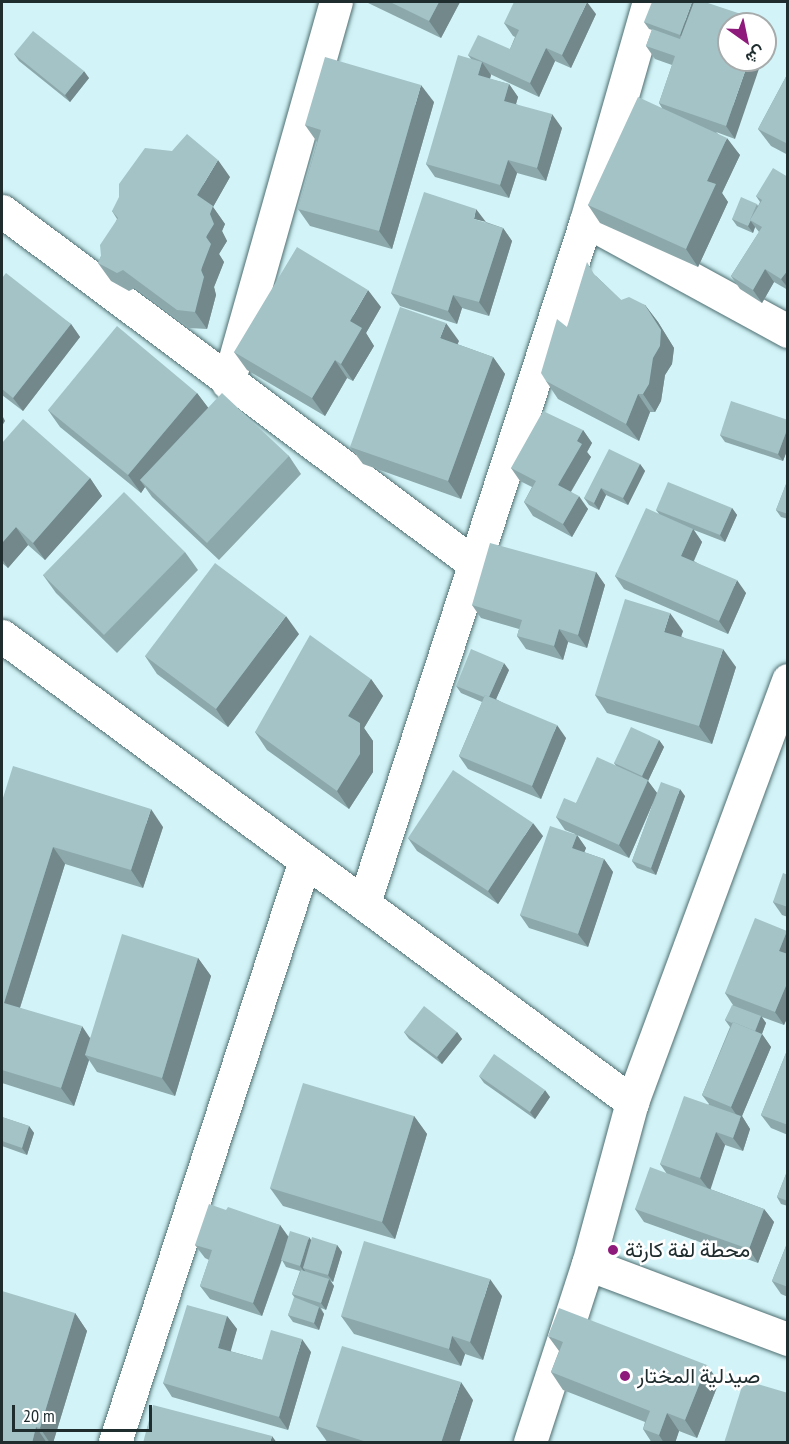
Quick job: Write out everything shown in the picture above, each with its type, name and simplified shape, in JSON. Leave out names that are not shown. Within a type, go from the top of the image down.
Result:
[{"type":"street","points":[[228,383],[336,2]]},
{"type":"street","points":[[364,903],[586,221],[649,2]]},
{"type":"street","points":[[2,211],[228,383],[473,563]]},
{"type":"street","points":[[586,221],[788,331]]},
{"type":"street","points":[[2,636],[632,1102]]},
{"type":"street","points":[[530,1443],[588,1264],[632,1102],[788,680]]},
{"type":"street","points":[[115,1443],[305,860]]},
{"type":"street","points":[[588,1264],[788,1339]]},
{"type":"building","points":[[390,2],[439,2],[429,21]]},
{"type":"building","points":[[514,2],[587,2],[562,55],[546,48],[530,83],[468,55],[478,35],[510,49],[519,30],[504,23]]},
{"type":"building","points":[[652,2],[692,2],[680,35],[644,22]]},
{"type":"building","points":[[694,2],[705,2],[735,12],[717,12],[717,72],[745,72],[726,126],[659,103],[675,56],[646,46],[652,29],[680,39]]},
{"type":"building","points":[[33,31],[84,71],[65,95],[14,54]]},
{"type":"building","points":[[458,55],[482,62],[478,75],[509,84],[504,101],[552,114],[537,168],[508,160],[500,185],[426,164]]},
{"type":"building","points":[[325,57],[421,85],[379,231],[298,209],[321,130],[305,125]]},
{"type":"building","points":[[788,73],[788,144],[758,129]]},
{"type":"building","points":[[638,97],[727,138],[707,181],[716,184],[686,249],[588,205]]},
{"type":"building","points":[[187,134],[218,160],[197,195],[213,206],[210,214],[214,224],[206,237],[211,244],[201,270],[204,277],[195,312],[177,310],[123,270],[117,273],[98,263],[101,256],[100,245],[118,218],[112,211],[119,197],[119,184],[145,148],[172,151]]},
{"type":"building","points":[[773,168],[788,177],[788,270],[781,279],[765,269],[753,290],[731,276],[762,227],[750,220],[762,200],[756,196]]},
{"type":"building","points":[[424,192],[476,209],[474,219],[503,228],[479,302],[453,295],[448,311],[391,293]]},
{"type":"building","points":[[741,197],[757,204],[748,226],[732,219]]},
{"type":"building","points":[[297,247],[368,290],[350,321],[362,328],[341,364],[335,360],[312,398],[234,352]]},
{"type":"building","points":[[587,262],[594,274],[621,300],[629,297],[645,305],[661,330],[660,346],[653,358],[649,384],[643,394],[638,394],[626,424],[546,381],[541,373],[557,319],[567,327]]},
{"type":"building","points":[[6,273],[71,324],[13,398],[2,389],[2,278]]},
{"type":"building","points":[[400,307],[446,323],[440,338],[493,357],[448,481],[350,447]]},
{"type":"building","points":[[117,326],[197,393],[128,475],[48,410]]},
{"type":"building","points":[[222,393],[289,456],[207,543],[140,480]]},
{"type":"building","points":[[731,401],[788,420],[788,427],[778,454],[720,435]]},
{"type":"building","points":[[543,411],[583,430],[577,441],[582,444],[558,485],[579,496],[563,524],[524,502],[536,481],[511,468]]},
{"type":"building","points":[[23,419],[90,478],[33,543],[16,527],[2,543],[2,443]]},
{"type":"building","points":[[609,449],[640,464],[623,498],[601,488],[594,503],[584,498]]},
{"type":"building","points":[[788,479],[788,514],[776,510]]},
{"type":"building","points":[[668,482],[732,508],[720,535],[656,510]]},
{"type":"building","points":[[124,492],[185,552],[104,635],[43,575]]},
{"type":"building","points":[[646,508],[693,529],[681,556],[737,580],[719,621],[615,576]]},
{"type":"building","points":[[490,543],[596,572],[578,635],[559,629],[554,646],[517,636],[522,620],[472,605]]},
{"type":"building","points":[[215,563],[286,616],[216,709],[145,656]]},
{"type":"building","points":[[625,599],[670,613],[664,632],[723,649],[699,726],[595,695]]},
{"type":"building","points":[[310,635],[371,679],[348,716],[360,723],[360,754],[337,791],[255,732]]},
{"type":"building","points":[[471,649],[504,663],[489,697],[456,686]]},
{"type":"building","points":[[485,695],[557,725],[532,786],[459,756]]},
{"type":"building","points":[[631,727],[659,740],[642,776],[614,763]]},
{"type":"building","points":[[597,757],[648,780],[619,845],[556,817],[564,798],[576,803]]},
{"type":"building","points":[[13,766],[151,809],[131,870],[53,847],[4,1003],[82,1026],[61,1088],[2,1070],[2,801]]},
{"type":"building","points":[[453,770],[533,823],[488,891],[408,838]]},
{"type":"building","points":[[661,782],[680,789],[651,868],[632,861]]},
{"type":"building","points":[[550,826],[577,835],[572,848],[604,859],[578,934],[520,915]]},
{"type":"building","points":[[783,873],[788,875],[788,907],[773,902]]},
{"type":"building","points":[[755,918],[787,931],[779,951],[788,954],[788,981],[775,1012],[725,993]]},
{"type":"building","points":[[122,934],[198,958],[162,1078],[85,1055]]},
{"type":"building","points":[[732,1005],[761,1016],[755,1031],[725,1020]]},
{"type":"building","points":[[424,1006],[457,1032],[437,1057],[404,1032]]},
{"type":"building","points":[[733,1022],[762,1034],[731,1107],[702,1095]]},
{"type":"building","points":[[788,1048],[788,1125],[761,1115]]},
{"type":"building","points":[[494,1054],[545,1090],[530,1112],[479,1076]]},
{"type":"building","points":[[303,1083],[414,1116],[382,1222],[270,1188]]},
{"type":"building","points":[[684,1096],[741,1116],[733,1138],[716,1132],[700,1178],[660,1164]]},
{"type":"building","points":[[2,1117],[29,1126],[22,1148],[2,1141]]},
{"type":"building","points":[[650,1167],[764,1209],[749,1249],[635,1209]]},
{"type":"building","points":[[788,1169],[788,1201],[777,1197]]},
{"type":"building","points":[[209,1204],[226,1210],[228,1207],[280,1225],[253,1303],[200,1286],[212,1250],[195,1245]]},
{"type":"building","points":[[290,1231],[309,1237],[300,1266],[281,1260]]},
{"type":"building","points":[[312,1237],[337,1245],[328,1275],[303,1268]]},
{"type":"building","points":[[364,1241],[490,1279],[470,1342],[452,1336],[449,1349],[341,1316]]},
{"type":"building","points":[[788,1241],[788,1287],[772,1281]]},
{"type":"building","points":[[301,1270],[329,1279],[321,1303],[292,1294]]},
{"type":"building","points":[[2,1291],[75,1313],[40,1428],[36,1427],[32,1443],[2,1443]]},
{"type":"building","points":[[294,1297],[319,1307],[314,1323],[288,1315]]},
{"type":"building","points":[[187,1305],[227,1316],[218,1348],[262,1360],[271,1330],[302,1339],[279,1417],[163,1383]]},
{"type":"building","points":[[559,1308],[707,1365],[685,1420],[667,1413],[659,1435],[643,1429],[650,1411],[551,1372],[563,1342],[548,1336]]},
{"type":"building","points":[[342,1346],[461,1382],[441,1443],[370,1443],[316,1426]]},
{"type":"building","points":[[744,1380],[788,1393],[788,1443],[724,1443]]},
{"type":"building","points":[[153,1405],[272,1436],[270,1443],[143,1443]]},
{"type":"place","name":"محطة لفة كارثة","points":[[613,1250]]},
{"type":"place","name":"صيدلية المختار","points":[[625,1376]]}]
